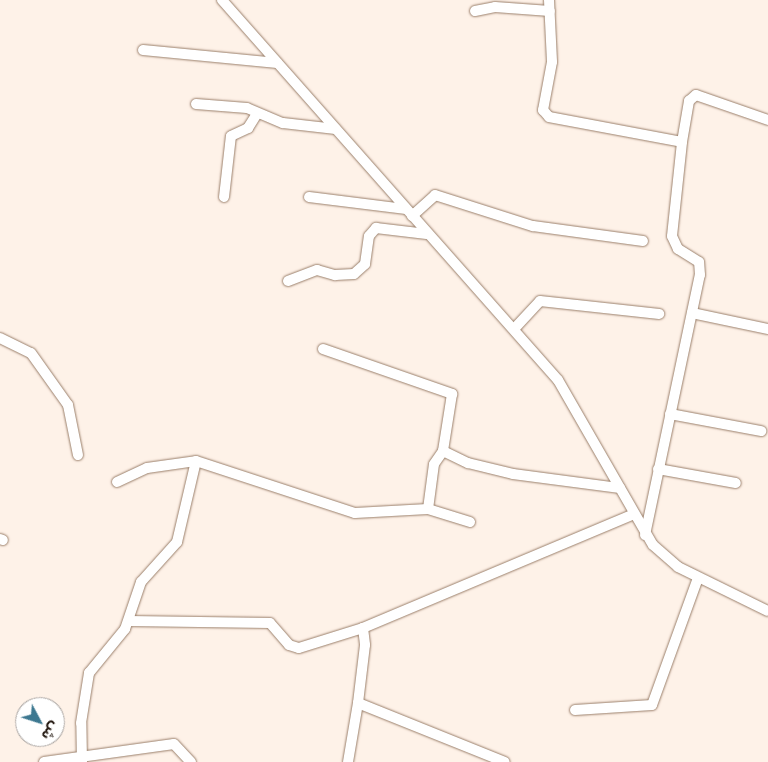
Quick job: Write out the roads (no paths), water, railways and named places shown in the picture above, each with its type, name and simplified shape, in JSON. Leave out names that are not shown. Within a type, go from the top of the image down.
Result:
[{"type":"street","points":[[222,0],[427,234],[514,329],[567,393],[646,535],[668,560],[698,578],[768,611]]},
{"type":"street","points":[[549,0],[552,62],[543,106],[546,115],[557,121],[682,142]]},
{"type":"street","points":[[475,11],[495,7],[550,11]]},
{"type":"street","points":[[143,50],[277,63]]},
{"type":"street","points":[[646,535],[700,267],[678,249],[672,236],[682,142],[689,101],[696,95],[768,120]]},
{"type":"street","points":[[196,104],[247,108],[256,115],[283,124],[336,129]]},
{"type":"street","points":[[224,197],[231,136],[248,128],[256,115]]},
{"type":"street","points":[[309,197],[409,212],[435,195],[533,226],[643,241]]},
{"type":"street","points":[[288,281],[317,270],[346,276],[361,269],[369,236],[376,228],[427,234]]},
{"type":"street","points":[[514,329],[540,301],[659,314]]},
{"type":"street","points":[[692,313],[768,329]]},
{"type":"street","points":[[0,338],[31,354],[68,405],[78,455]]},
{"type":"street","points":[[322,349],[452,394],[443,451],[434,464],[428,509]]},
{"type":"street","points":[[670,414],[761,431]]},
{"type":"street","points":[[443,451],[468,463],[513,474],[620,488]]},
{"type":"street","points":[[82,759],[81,723],[89,673],[129,621],[138,586],[177,542],[196,461]]},
{"type":"street","points":[[117,482],[147,468],[196,461],[346,512],[428,509],[470,522]]},
{"type":"street","points":[[658,470],[736,483]]},
{"type":"street","points":[[129,621],[270,623],[289,644],[299,648],[363,628],[634,514]]},
{"type":"street","points":[[575,710],[652,706],[698,578]]},
{"type":"street","points":[[348,762],[366,645],[363,628]]},
{"type":"street","points":[[358,703],[505,762]]},
{"type":"street","points":[[44,762],[82,759],[174,744],[191,762]]}]
